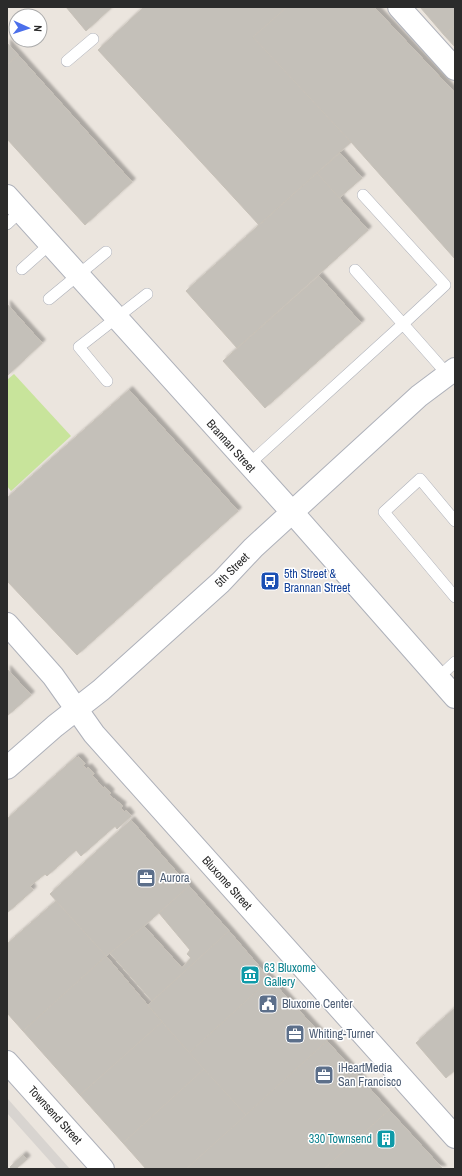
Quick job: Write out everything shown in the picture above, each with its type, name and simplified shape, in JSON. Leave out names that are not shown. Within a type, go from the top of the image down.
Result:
[{"type":"street","points":[[399,7],[455,69]]},
{"type":"street","name":"Brannan Street","points":[[12,210],[50,244],[292,512],[455,697]]},
{"type":"street","name":"5th Street","points":[[7,768],[76,709],[101,690],[216,586],[253,548],[419,396],[451,372]]},
{"type":"street","name":"Bluxome Street","points":[[7,624],[53,676],[94,734],[455,1137]]},
{"type":"street","name":"Townsend Street","points":[[7,1062],[103,1169]]},
{"type":"lane","points":[[67,61],[93,39]]},
{"type":"lane","points":[[248,465],[445,285],[363,195]]},
{"type":"lane","points":[[22,269],[50,244]]},
{"type":"lane","points":[[49,299],[106,252]]},
{"type":"lane","points":[[355,270],[403,324],[451,372]]},
{"type":"lane","points":[[107,381],[79,347],[147,294]]},
{"type":"lane","points":[[455,521],[420,479],[384,512],[455,597]]},
{"type":"lane","points":[[438,678],[455,662]]},
{"type":"green space","points":[[14,374],[71,436],[11,491],[7,486],[7,380]]},
{"type":"shaded area","points":[[7,1098],[70,1169],[57,1169],[7,1113]]},
{"type":"building","points":[[66,7],[112,7],[86,31]]},
{"type":"building","points":[[144,7],[287,7],[253,37],[351,142],[259,225],[98,50]]},
{"type":"building","points":[[287,7],[374,7],[455,93],[455,259],[351,142],[253,37]]},
{"type":"building","points":[[420,7],[455,7],[455,25],[444,35]]},
{"type":"building","points":[[455,25],[455,47],[444,35]]},
{"type":"building","points":[[7,43],[8,48],[12,48],[18,55],[7,65]]},
{"type":"building","points":[[18,55],[132,182],[85,225],[7,139],[7,65]]},
{"type":"building","points":[[340,153],[362,178],[339,198],[317,173]]},
{"type":"building","points":[[317,173],[368,230],[237,348],[186,291]]},
{"type":"building","points":[[319,276],[361,323],[265,408],[223,361]]},
{"type":"building","points":[[7,304],[42,343],[7,376]]},
{"type":"building","points":[[129,390],[238,511],[77,655],[7,581],[7,498]]},
{"type":"building","points":[[7,669],[31,695],[7,716]]},
{"type":"building","points":[[76,757],[79,757],[85,764],[83,765],[86,769],[88,767],[94,774],[92,775],[103,788],[105,787],[111,793],[109,795],[123,806],[121,808],[124,812],[126,810],[131,816],[117,829],[115,826],[81,856],[76,850],[47,876],[45,874],[30,886],[33,890],[7,913],[7,819]]},
{"type":"building","points":[[131,820],[189,886],[144,926],[106,956],[50,894]]},
{"type":"building","points":[[189,886],[229,931],[152,1001],[110,953],[144,926],[182,968],[191,958],[187,954],[190,950],[159,913]]},
{"type":"building","points":[[56,901],[106,956],[23,1031],[7,1013],[7,944]]},
{"type":"building","points":[[229,931],[270,979],[189,1053],[148,1005]]},
{"type":"building","points":[[106,956],[162,1022],[80,1095],[23,1031]]},
{"type":"building","points":[[270,979],[327,1041],[246,1115],[189,1053]]},
{"type":"building","points":[[455,1008],[455,1070],[446,1078],[416,1043]]},
{"type":"building","points":[[162,1022],[204,1069],[123,1143],[80,1095]]},
{"type":"building","name":"iHeartMedia San Francisco","points":[[327,1041],[389,1110],[324,1169],[186,1169]]},
{"type":"building","points":[[204,1069],[246,1115],[186,1169],[146,1169],[123,1143]]},
{"type":"building","name":"330 Townsend","points":[[389,1110],[443,1169],[324,1169]]},
{"type":"building","points":[[23,1155],[27,1159],[16,1169],[12,1169],[10,1167]]},
{"type":"place","name":"5th Street & Brannan Street","points":[[270,581]]},
{"type":"place","name":"Aurora","points":[[146,878]]},
{"type":"place","name":"63 Bluxome Gallery","points":[[250,975]]},
{"type":"place","name":"Bluxome Center","points":[[268,1004]]},
{"type":"place","name":"Whiting-Turner","points":[[295,1034]]},
{"type":"place","name":"iHeartMedia San Francisco","points":[[324,1075]]},
{"type":"place","name":"330 Townsend","points":[[386,1139]]}]
